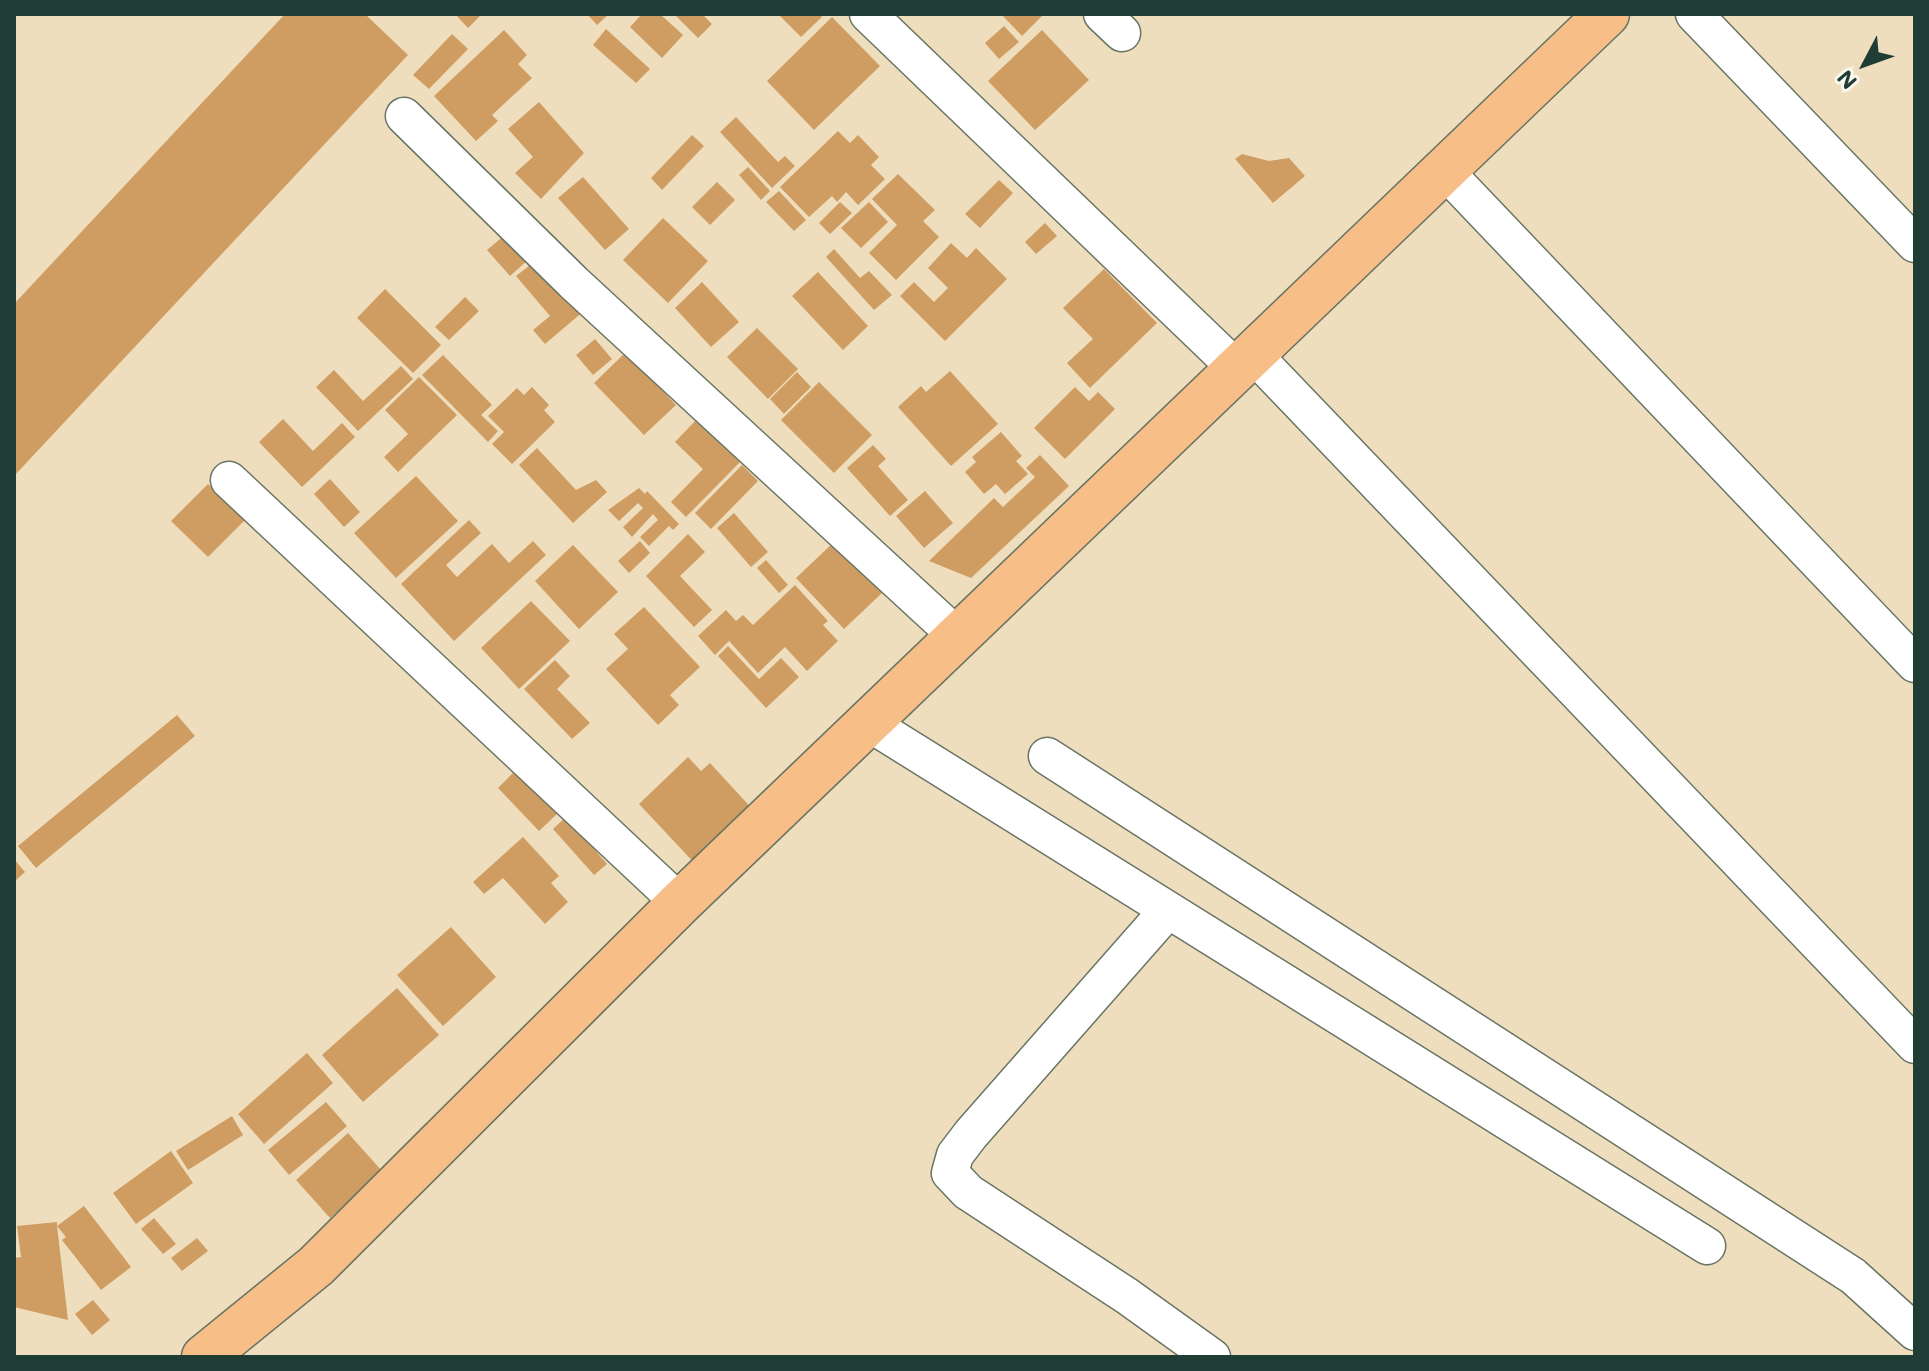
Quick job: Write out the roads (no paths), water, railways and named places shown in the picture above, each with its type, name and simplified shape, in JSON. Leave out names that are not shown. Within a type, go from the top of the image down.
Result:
[{"type":"main road","points":[[204,1357],[316,1266],[680,903],[1243,360],[1446,172],[1607,14]]},
{"type":"street","points":[[868,14],[1243,360],[1915,1045]]},
{"type":"street","points":[[1694,14],[1915,244]]},
{"type":"street","points":[[404,116],[574,283],[957,636]]},
{"type":"street","points":[[1446,172],[1915,664]]},
{"type":"street","points":[[229,480],[680,903]]},
{"type":"street","points":[[867,722],[1707,1246]]},
{"type":"street","points":[[1047,756],[1853,1276],[1915,1332]]},
{"type":"street","points":[[1168,910],[971,1134],[955,1155],[950,1173],[968,1192],[1127,1296],[1212,1357]]}]
